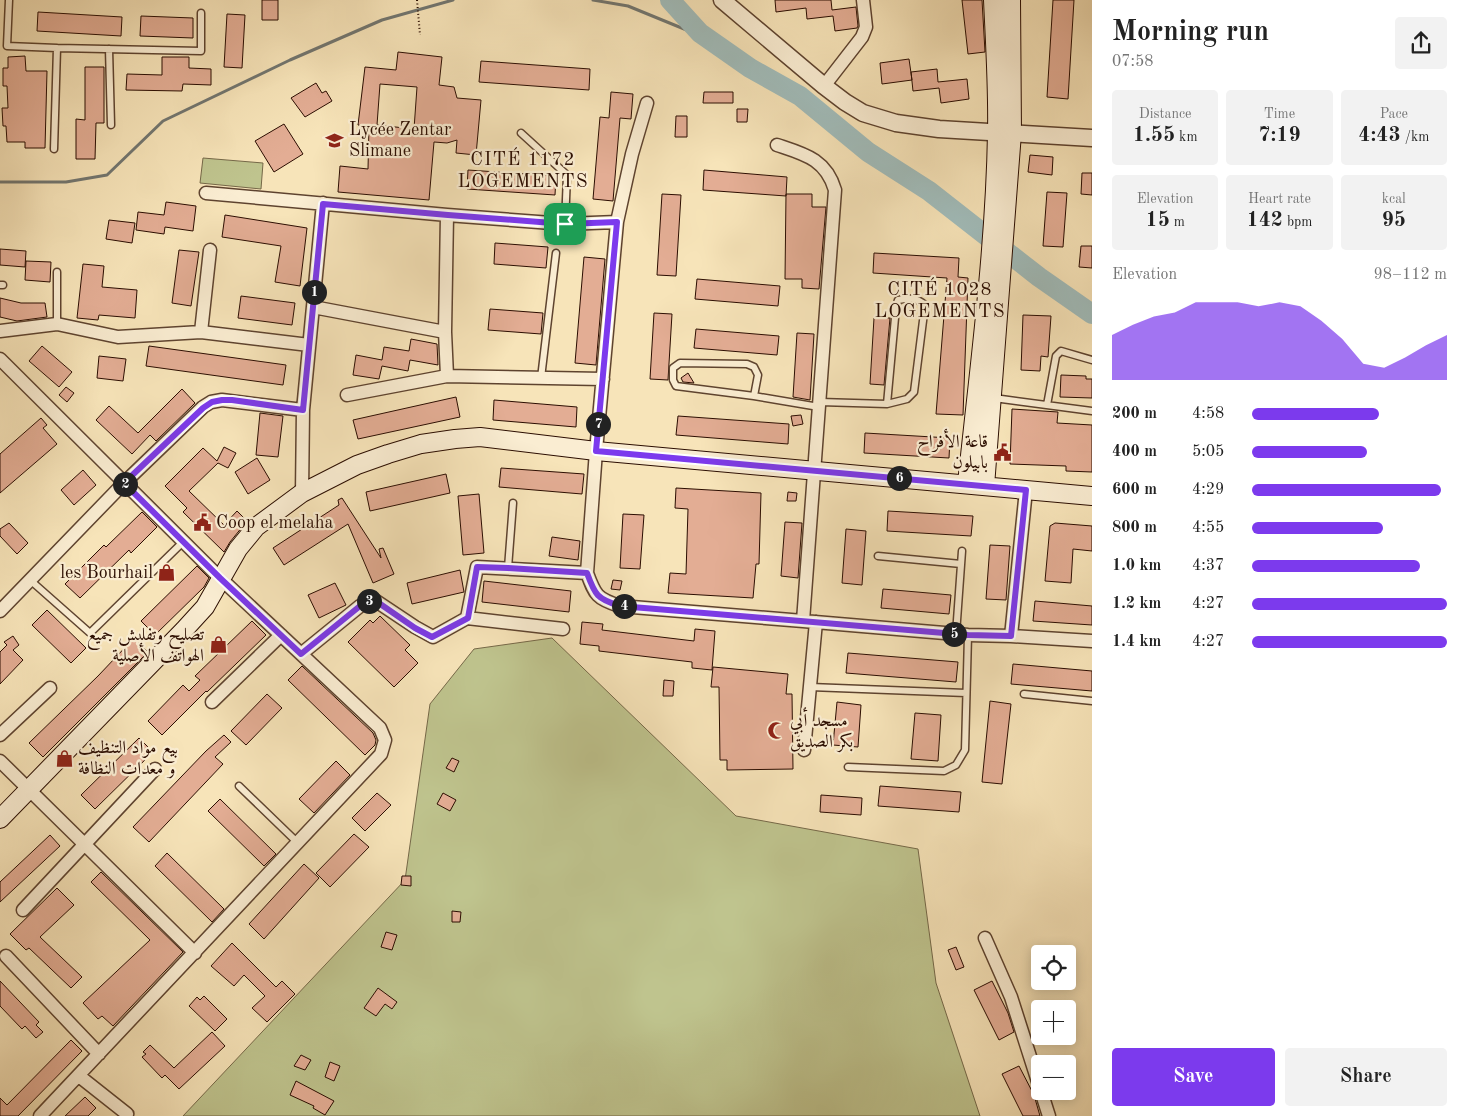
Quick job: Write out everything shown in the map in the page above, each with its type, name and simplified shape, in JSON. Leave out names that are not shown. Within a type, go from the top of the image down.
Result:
[{"type":"main road","points":[[993,0],[1004,132]]},
{"type":"main road","points":[[967,484],[993,300],[1001,202],[1011,0]]},
{"type":"main road","points":[[985,486],[992,398],[993,300]]},
{"type":"main road","points":[[0,820],[205,607],[238,549],[256,527],[302,493],[356,465],[421,444],[455,439],[480,438],[596,451],[1092,496]]},
{"type":"street","points":[[722,0],[824,86],[863,113],[896,123],[939,128],[1092,138]]},
{"type":"street","points":[[824,86],[862,37],[866,27],[863,0]]},
{"type":"street","points":[[647,103],[632,154],[617,222],[602,379],[587,573],[594,591],[604,601],[620,606],[962,635],[1092,640]]},
{"type":"street","points":[[777,145],[806,155],[823,167],[832,178],[835,190],[815,471],[810,622],[810,687],[804,750]]},
{"type":"street","points":[[206,193],[565,224],[617,222]]},
{"type":"street","points":[[302,493],[303,410],[323,204]]},
{"type":"street","points":[[447,376],[445,332],[448,215]]},
{"type":"street","points":[[201,332],[210,250]]},
{"type":"street","points":[[313,307],[445,332]]},
{"type":"street","points":[[0,331],[57,324],[118,337],[201,332],[310,345]]},
{"type":"street","points":[[0,359],[220,578],[380,728],[385,740],[381,754],[40,1116]]},
{"type":"street","points":[[347,395],[447,376],[602,379]]},
{"type":"street","points":[[0,611],[124,483],[192,418],[212,402],[232,400],[303,410]]},
{"type":"street","points":[[1011,636],[1026,490]]},
{"type":"street","points":[[468,618],[477,567],[587,573]]},
{"type":"street","points":[[301,654],[360,606],[373,599],[415,628],[432,637],[468,618],[563,629]]},
{"type":"street","points":[[212,702],[281,635]]},
{"type":"street","points":[[0,735],[50,688]]},
{"type":"street","points":[[0,761],[194,953]]},
{"type":"street","points":[[23,910],[156,769]]},
{"type":"street","points":[[985,938],[1011,997],[1049,1116]]},
{"type":"street","points":[[6,956],[99,1054]]},
{"type":"street","points":[[79,1076],[128,1114],[126,1116]]},
{"type":"lane","points":[[9,0],[3,46],[201,51],[201,12]]},
{"type":"lane","points":[[54,149],[57,48]]},
{"type":"lane","points":[[109,49],[111,125]]},
{"type":"lane","points":[[521,133],[567,176],[565,224]]},
{"type":"lane","points":[[541,378],[556,253]]},
{"type":"lane","points":[[57,272],[57,324]]},
{"type":"lane","points":[[754,396],[758,375],[754,367],[747,364],[680,363],[673,368],[673,380],[676,386],[819,405],[887,404],[907,399],[914,392],[925,305],[919,300],[910,298],[898,300],[887,404]]},
{"type":"lane","points":[[1047,405],[1056,356],[1061,352],[1092,360]]},
{"type":"lane","points":[[992,398],[1092,411]]},
{"type":"lane","points":[[508,568],[513,503]]},
{"type":"lane","points":[[30,580],[90,633],[183,542]]},
{"type":"lane","points":[[848,767],[944,770],[956,764],[965,750],[966,693],[962,635],[962,551]]},
{"type":"lane","points":[[878,556],[961,564]]},
{"type":"lane","points":[[810,687],[966,693]]},
{"type":"lane","points":[[1024,694],[1092,700]]},
{"type":"lane","points":[[239,786],[298,843]]},
{"type":"path","points":[[417,0],[420,35]]},
{"type":"green space","points":[[203,158],[263,163],[261,189],[200,183]]},
{"type":"green space","points":[[552,638],[736,816],[918,849],[936,983],[980,1116],[183,1116],[405,880],[430,704],[474,649]]},
{"type":"building","points":[[262,0],[278,0],[278,20],[262,20]]},
{"type":"building","points":[[775,0],[831,0],[832,10],[856,7],[858,26],[857,28],[835,31],[833,16],[807,19],[806,8],[776,12]]},
{"type":"building","points":[[962,0],[982,0],[985,52],[968,54]]},
{"type":"building","points":[[1053,0],[1074,0],[1068,99],[1047,97]]},
{"type":"building","points":[[38,12],[122,17],[121,36],[37,31]]},
{"type":"building","points":[[227,14],[245,15],[242,68],[224,67]]},
{"type":"building","points":[[141,16],[193,18],[193,38],[140,36]]},
{"type":"building","points":[[398,52],[442,57],[439,85],[454,87],[457,98],[481,100],[476,155],[456,153],[457,140],[447,143],[434,142],[429,200],[338,192],[340,166],[368,169],[369,126],[358,125],[365,67],[396,70]],"holes":[[[380,84],[417,87],[414,129],[377,125]]]},
{"type":"building","points":[[25,56],[26,71],[47,71],[45,148],[25,148],[25,142],[7,142],[6,126],[3,126],[2,108],[8,108],[7,86],[3,86],[3,68],[8,68],[8,57]]},
{"type":"building","points":[[162,57],[189,57],[189,68],[211,69],[211,85],[183,84],[182,91],[126,90],[127,74],[162,75]]},
{"type":"building","points":[[909,59],[912,80],[882,84],[880,63]]},
{"type":"building","points":[[481,61],[590,69],[589,90],[479,82]]},
{"type":"building","points":[[85,67],[104,67],[104,123],[96,123],[95,159],[76,159],[76,119],[85,120]]},
{"type":"building","points":[[937,69],[938,82],[967,79],[969,99],[941,103],[939,88],[913,91],[911,72]]},
{"type":"building","points":[[316,83],[322,93],[326,91],[332,101],[305,117],[291,98]]},
{"type":"building","points":[[611,92],[633,94],[631,119],[620,118],[613,201],[593,199],[600,117],[609,118]]},
{"type":"building","points":[[704,92],[733,92],[733,103],[703,103]]},
{"type":"building","points":[[737,109],[748,109],[747,122],[737,122]]},
{"type":"building","points":[[676,116],[687,116],[687,137],[675,137]]},
{"type":"building","points":[[284,124],[303,154],[274,172],[255,141]]},
{"type":"building","points":[[1030,155],[1053,157],[1052,175],[1028,172]]},
{"type":"building","points":[[468,170],[556,176],[555,195],[467,189]]},
{"type":"building","points":[[704,170],[787,177],[786,196],[703,190]]},
{"type":"building","points":[[1082,173],[1092,173],[1092,195],[1081,194]]},
{"type":"building","points":[[1047,192],[1067,193],[1063,247],[1043,246]]},
{"type":"building","points":[[662,194],[681,195],[676,276],[657,275]]},
{"type":"building","points":[[786,194],[812,194],[812,207],[826,207],[819,289],[802,288],[802,279],[785,279]]},
{"type":"building","points":[[166,202],[196,206],[193,231],[165,227],[164,234],[136,230],[138,212],[164,215]]},
{"type":"building","points":[[225,215],[307,228],[300,286],[275,282],[281,246],[222,237]]},
{"type":"building","points":[[109,220],[135,223],[132,243],[106,239]]},
{"type":"building","points":[[495,243],[548,247],[546,268],[494,264]]},
{"type":"building","points":[[1081,246],[1092,246],[1092,268],[1079,267]]},
{"type":"building","points":[[0,249],[26,251],[25,267],[0,265]]},
{"type":"building","points":[[179,250],[199,252],[191,306],[172,303]]},
{"type":"building","points":[[874,253],[959,258],[958,277],[968,278],[963,415],[936,414],[947,278],[873,273]]},
{"type":"building","points":[[584,257],[605,259],[596,365],[575,363]]},
{"type":"building","points":[[26,261],[51,262],[50,282],[25,280]]},
{"type":"building","points":[[83,264],[104,266],[102,287],[137,290],[135,318],[99,315],[98,320],[77,318]]},
{"type":"building","points":[[697,279],[780,286],[778,306],[695,299]]},
{"type":"building","points":[[241,296],[295,303],[292,325],[238,318]]},
{"type":"building","points":[[0,298],[21,303],[45,303],[47,317],[17,321],[0,317]]},
{"type":"building","points":[[490,309],[543,313],[541,334],[488,330]]},
{"type":"building","points":[[654,313],[672,314],[668,380],[650,379]]},
{"type":"building","points":[[1023,315],[1051,316],[1048,357],[1041,356],[1040,371],[1021,370]]},
{"type":"building","points":[[874,318],[890,318],[884,385],[870,384]]},
{"type":"building","points":[[696,329],[779,336],[777,355],[694,348]]},
{"type":"building","points":[[797,333],[814,334],[810,400],[793,397]]},
{"type":"building","points":[[411,339],[437,344],[438,365],[410,360],[408,371],[382,366],[379,379],[353,375],[356,355],[382,360],[384,347],[409,351]]},
{"type":"building","points":[[42,346],[72,372],[59,387],[29,361]]},
{"type":"building","points":[[149,346],[286,365],[283,385],[146,366]]},
{"type":"building","points":[[99,356],[126,359],[123,381],[97,378]]},
{"type":"building","points":[[688,373],[694,383],[683,382],[681,378]]},
{"type":"building","points":[[1061,375],[1086,376],[1086,379],[1092,379],[1092,398],[1060,397]]},
{"type":"building","points":[[66,387],[74,393],[67,402],[59,395]]},
{"type":"building","points":[[182,389],[195,403],[156,441],[150,435],[132,454],[96,420],[109,406],[138,433]]},
{"type":"building","points":[[456,397],[460,417],[358,439],[353,420]]},
{"type":"building","points":[[494,400],[577,407],[576,427],[493,420]]},
{"type":"building","points":[[1012,409],[1058,412],[1057,423],[1092,425],[1092,472],[1066,471],[1066,466],[1010,464]]},
{"type":"building","points":[[260,413],[283,416],[278,457],[256,455]]},
{"type":"building","points":[[801,415],[803,424],[793,426],[791,416]]},
{"type":"building","points":[[678,416],[789,424],[788,444],[676,435]]},
{"type":"building","points":[[41,418],[47,425],[43,428],[57,444],[0,493],[0,454]]},
{"type":"building","points":[[865,433],[950,438],[949,458],[864,453]]},
{"type":"building","points":[[224,447],[236,453],[228,468],[218,463],[189,491],[224,525],[237,511],[247,521],[224,552],[183,512],[187,508],[165,486],[203,448],[217,461]]},
{"type":"building","points":[[257,458],[270,480],[248,494],[235,472]]},
{"type":"building","points":[[501,468],[584,474],[582,494],[499,487]]},
{"type":"building","points":[[83,470],[96,485],[74,505],[61,490]]},
{"type":"building","points":[[446,474],[450,493],[370,511],[366,492]]},
{"type":"building","points":[[676,488],[761,493],[759,564],[756,564],[753,598],[668,593],[670,573],[686,574],[688,509],[675,508]]},
{"type":"building","points":[[788,492],[797,493],[796,501],[787,501]]},
{"type":"building","points":[[479,494],[484,553],[463,555],[458,496]]},
{"type":"building","points":[[342,498],[381,558],[379,549],[383,548],[394,574],[373,583],[348,524],[284,565],[273,548],[339,505],[338,500]]},
{"type":"building","points":[[888,511],[973,516],[971,536],[887,531]]},
{"type":"building","points":[[142,512],[157,527],[131,553],[129,550],[80,598],[65,584],[104,545],[106,547]]},
{"type":"building","points":[[623,514],[644,515],[640,569],[620,568]]},
{"type":"building","points":[[785,522],[802,523],[798,578],[781,576]]},
{"type":"building","points":[[9,523],[28,543],[17,554],[0,536],[0,529]]},
{"type":"building","points":[[1055,523],[1092,526],[1092,551],[1073,549],[1071,583],[1045,581],[1050,526]]},
{"type":"building","points":[[846,529],[866,531],[862,585],[842,583]]},
{"type":"building","points":[[552,537],[580,541],[578,560],[549,556]]},
{"type":"building","points":[[990,545],[1010,546],[1006,600],[986,599]]},
{"type":"building","points":[[197,566],[209,578],[204,587],[155,635],[141,621]]},
{"type":"building","points":[[460,570],[464,592],[412,604],[407,583]]},
{"type":"building","points":[[613,580],[622,581],[620,590],[611,589]]},
{"type":"building","points":[[484,581],[571,591],[569,612],[482,602]]},
{"type":"building","points":[[335,583],[346,605],[319,618],[308,595]]},
{"type":"building","points":[[883,589],[951,595],[949,614],[881,608]]},
{"type":"building","points":[[1035,601],[1092,606],[1092,625],[1033,621]]},
{"type":"building","points":[[47,610],[86,648],[71,663],[32,625]]},
{"type":"building","points":[[380,616],[410,645],[405,650],[418,663],[394,687],[348,642],[370,620],[373,623]]},
{"type":"building","points":[[252,621],[266,635],[162,735],[148,721],[183,685],[189,691],[200,680],[195,676]]},
{"type":"building","points":[[582,622],[603,624],[602,630],[694,641],[695,629],[715,631],[712,670],[692,668],[692,662],[599,651],[599,646],[580,644]]},
{"type":"building","points":[[13,636],[19,645],[13,650],[23,660],[0,684],[0,652],[7,645],[4,642]]},
{"type":"building","points":[[134,638],[148,652],[43,757],[29,743]]},
{"type":"building","points":[[848,653],[958,662],[956,682],[846,673]]},
{"type":"building","points":[[1013,664],[1092,671],[1092,691],[1011,684]]},
{"type":"building","points":[[302,666],[373,733],[376,740],[375,745],[365,755],[288,680]]},
{"type":"building","points":[[713,667],[788,674],[786,694],[792,694],[793,769],[727,770],[727,760],[720,760],[719,687],[711,687]]},
{"type":"building","points":[[664,680],[674,681],[673,696],[663,696]]},
{"type":"building","points":[[267,694],[282,708],[246,745],[231,731]]},
{"type":"building","points":[[990,701],[1011,704],[1002,784],[982,782]]},
{"type":"building","points":[[837,702],[861,705],[858,747],[833,745]]},
{"type":"building","points":[[915,713],[941,715],[938,761],[911,759]]},
{"type":"building","points":[[224,735],[231,742],[215,757],[223,764],[149,842],[133,827],[206,751]]},
{"type":"building","points":[[139,738],[153,752],[95,809],[81,795]]},
{"type":"building","points":[[452,758],[459,761],[454,772],[446,768]]},
{"type":"building","points":[[336,761],[350,775],[314,813],[299,799]]},
{"type":"building","points":[[880,786],[961,792],[959,812],[878,806]]},
{"type":"building","points":[[377,793],[391,805],[365,831],[352,818]]},
{"type":"building","points":[[443,793],[456,800],[450,811],[437,804]]},
{"type":"building","points":[[821,795],[862,798],[861,815],[820,812]]},
{"type":"building","points":[[220,799],[276,854],[264,866],[208,811]]},
{"type":"building","points":[[354,834],[369,847],[330,887],[316,873]]},
{"type":"building","points":[[50,835],[60,846],[0,902],[0,882]]},
{"type":"building","points":[[167,853],[224,909],[212,922],[155,866]]},
{"type":"building","points":[[304,864],[319,878],[264,939],[249,924]]},
{"type":"building","points":[[101,872],[183,952],[113,1026],[102,1016],[98,1019],[83,1003],[150,940],[91,882]]},
{"type":"building","points":[[402,876],[411,876],[411,886],[401,885]]},
{"type":"building","points":[[57,888],[74,905],[40,937],[82,977],[71,988],[29,948],[26,950],[10,934]]},
{"type":"building","points":[[452,911],[461,912],[460,922],[452,922]]},
{"type":"building","points":[[386,932],[397,935],[392,950],[381,947]]},
{"type":"building","points":[[232,943],[276,987],[282,981],[295,994],[267,1022],[252,1008],[265,996],[244,975],[234,986],[211,966]]},
{"type":"building","points":[[956,947],[964,967],[956,970],[948,950]]},
{"type":"building","points":[[0,981],[39,1022],[36,1025],[43,1032],[36,1038],[25,1026],[22,1029],[0,1006]]},
{"type":"building","points":[[992,981],[1008,1013],[1014,1032],[999,1040],[974,990]]},
{"type":"building","points":[[378,988],[397,1002],[392,1009],[385,1004],[376,1016],[364,1008]]},
{"type":"building","points":[[204,996],[227,1019],[215,1031],[189,1006],[197,997],[200,1000]]},
{"type":"building","points":[[212,1032],[225,1046],[179,1089],[165,1075],[162,1078],[142,1057],[146,1054],[143,1052],[150,1045],[174,1068]]},
{"type":"building","points":[[71,1040],[82,1051],[18,1116],[0,1116],[0,1098],[7,1105]]},
{"type":"building","points":[[301,1055],[311,1060],[305,1070],[294,1066]]},
{"type":"building","points":[[330,1062],[340,1066],[334,1081],[325,1077]]},
{"type":"building","points":[[1019,1066],[1031,1089],[1031,1100],[1035,1100],[1040,1116],[1023,1116],[1002,1074]]},
{"type":"building","points":[[296,1081],[334,1101],[325,1115],[313,1108],[314,1106],[290,1095]]},
{"type":"building","points":[[85,1097],[96,1108],[88,1116],[65,1116]]},
{"type":"waterway","points":[[0,182],[66,182],[107,175],[163,121],[290,60],[382,20],[453,0]]},
{"type":"waterway","points":[[593,0],[628,6],[711,40]]},
{"type":"waterway","points":[[670,0],[700,33],[750,68],[800,96],[868,152],[929,191],[1039,277],[1092,314]]},
{"type":"place","name":"Lycée Zentar Slimane","points":[[335,140]]},
{"type":"place","name":"قاعة الأفراح بابيلون","points":[[1002,452]]},
{"type":"place","name":"Coop el melaha","points":[[202,523]]},
{"type":"place","name":"les Bourhail","points":[[167,573]]},
{"type":"place","name":"تصليح وتفليش جميع الهواتف الأصلية","points":[[218,645]]},
{"type":"place","name":"مسجد أبي بكر الصديق","points":[[776,731]]},
{"type":"place","name":"بيع مواد التنظيف و معدات النظافة","points":[[64,758]]},
{"type":"district","name":"CITÉ 1172 LOGEMENTS","points":[[523,171]]},
{"type":"district","name":"CITÉ 1028 LOGEMENTS","points":[[940,301]]},
{"type":"route","points":[[323,204],[565,224],[617,222],[596,451],[1026,490],[1011,636],[968,635],[620,606],[604,601],[594,591],[587,573],[477,567],[468,618],[432,637],[415,628],[373,599],[360,606],[301,654],[220,578],[124,483],[192,418],[212,402],[232,400],[303,410],[323,204]]}]
